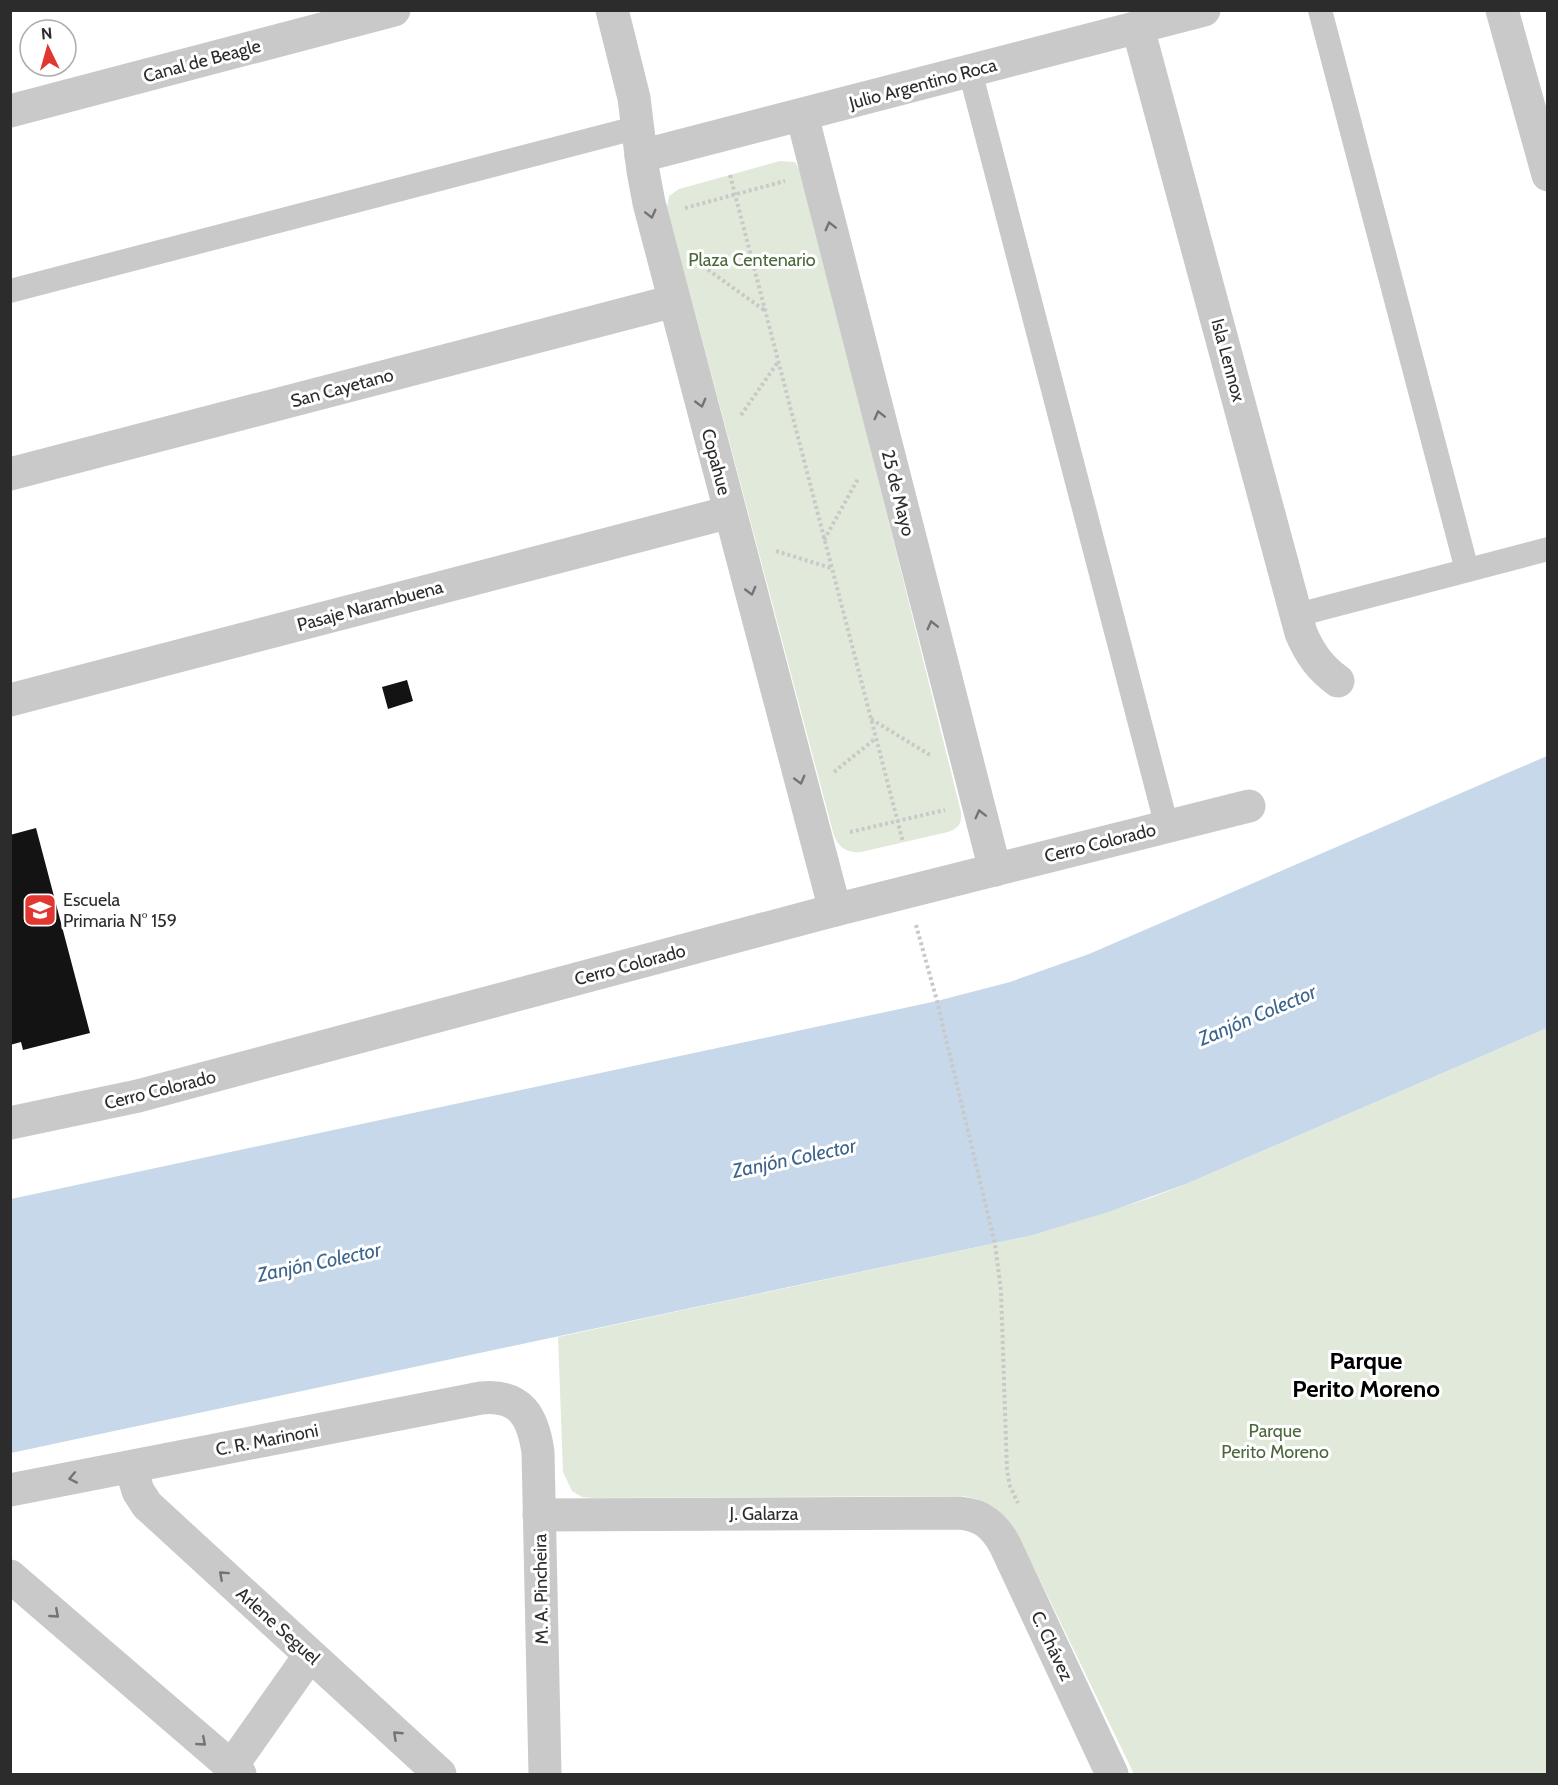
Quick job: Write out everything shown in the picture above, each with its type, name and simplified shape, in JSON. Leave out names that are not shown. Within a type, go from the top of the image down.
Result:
[{"type":"street","name":"Canal de Beagle","points":[[10,111],[394,10]]},
{"type":"street","name":"Copahue","points":[[612,10],[634,98],[649,203],[835,910]]},
{"type":"street","name":"Julio Argentino Roca","points":[[640,142],[802,115],[1204,10]]},
{"type":"street","points":[[1320,10],[1467,570]]},
{"type":"street","points":[[1502,10],[1548,175]]},
{"type":"street","name":"Isla Lennox","points":[[1138,28],[1301,633],[1311,655],[1326,672],[1338,681]]},
{"type":"street","points":[[970,71],[1167,826]]},
{"type":"street","name":"25 de Mayo","points":[[802,115],[995,870]]},
{"type":"street","points":[[10,291],[640,142]]},
{"type":"street","name":"San Cayetano","points":[[10,474],[674,302]]},
{"type":"street","name":"Pasaje Narambuena","points":[[10,700],[730,512]]},
{"type":"street","points":[[1297,615],[1548,549]]},
{"type":"street","name":"Cerro Colorado","points":[[10,1123],[72,1112],[138,1096],[835,910],[1249,806]]},
{"type":"street","name":"C. R. Marinoni","points":[[10,1490],[494,1396],[509,1400],[522,1408]]},
{"type":"street","name":"M. A. Pincheira","points":[[522,1408],[531,1420],[538,1452],[544,1774]]},
{"type":"street","name":"Arlene Seguel","points":[[131,1467],[138,1491],[147,1505],[440,1774]]},
{"type":"street","name":"J. Galarza","points":[[539,1515],[960,1514],[979,1517],[987,1522]]},
{"type":"street","name":"C. Chávez","points":[[987,1522],[994,1528],[1005,1545],[1112,1774]]},
{"type":"street","points":[[10,1576],[236,1771],[310,1655]]},
{"type":"path","points":[[730,175],[903,842]]},
{"type":"path","points":[[678,210],[795,179]]},
{"type":"path","points":[[703,266],[765,311]]},
{"type":"path","points":[[741,416],[778,362]]},
{"type":"path","points":[[824,540],[861,474]]},
{"type":"path","points":[[776,551],[832,569]]},
{"type":"path","points":[[871,719],[933,757]]},
{"type":"path","points":[[834,772],[876,738]]},
{"type":"path","points":[[842,834],[953,808]]},
{"type":"path","points":[[907,893],[936,1001],[995,1244],[1001,1291],[1007,1470],[1010,1486],[1019,1504]]},
{"type":"green space","name":"Plaza Centenario","points":[[780,161],[795,162],[803,177],[961,812],[959,825],[948,832],[861,852],[845,849],[834,836],[667,207],[669,196],[679,189]]},
{"type":"green space","name":"Parque Perito Moreno","points":[[1547,1028],[1547,1774],[1134,1774],[1021,1541],[990,1506],[973,1498],[962,1496],[594,1498],[582,1497],[572,1491],[563,1472],[558,1337],[1033,1235],[1150,1198],[1186,1184]]},
{"type":"water","name":"Zanjón Colector","points":[[1547,756],[1547,1028],[1186,1184],[1111,1211],[1033,1235],[11,1453],[11,1199],[937,1001],[1010,982],[1089,954]]},
{"type":"building","points":[[407,680],[413,701],[388,709],[382,687]]},
{"type":"building","name":"Escuela Primaria N° 159","points":[[36,828],[90,1033],[23,1050],[21,1042],[10,1045],[10,835]]},
{"type":"place","name":"Escuela Primaria N° 159","points":[[40,910]]},
{"type":"district","name":"Parque Perito Moreno","points":[[1366,1375]]}]
